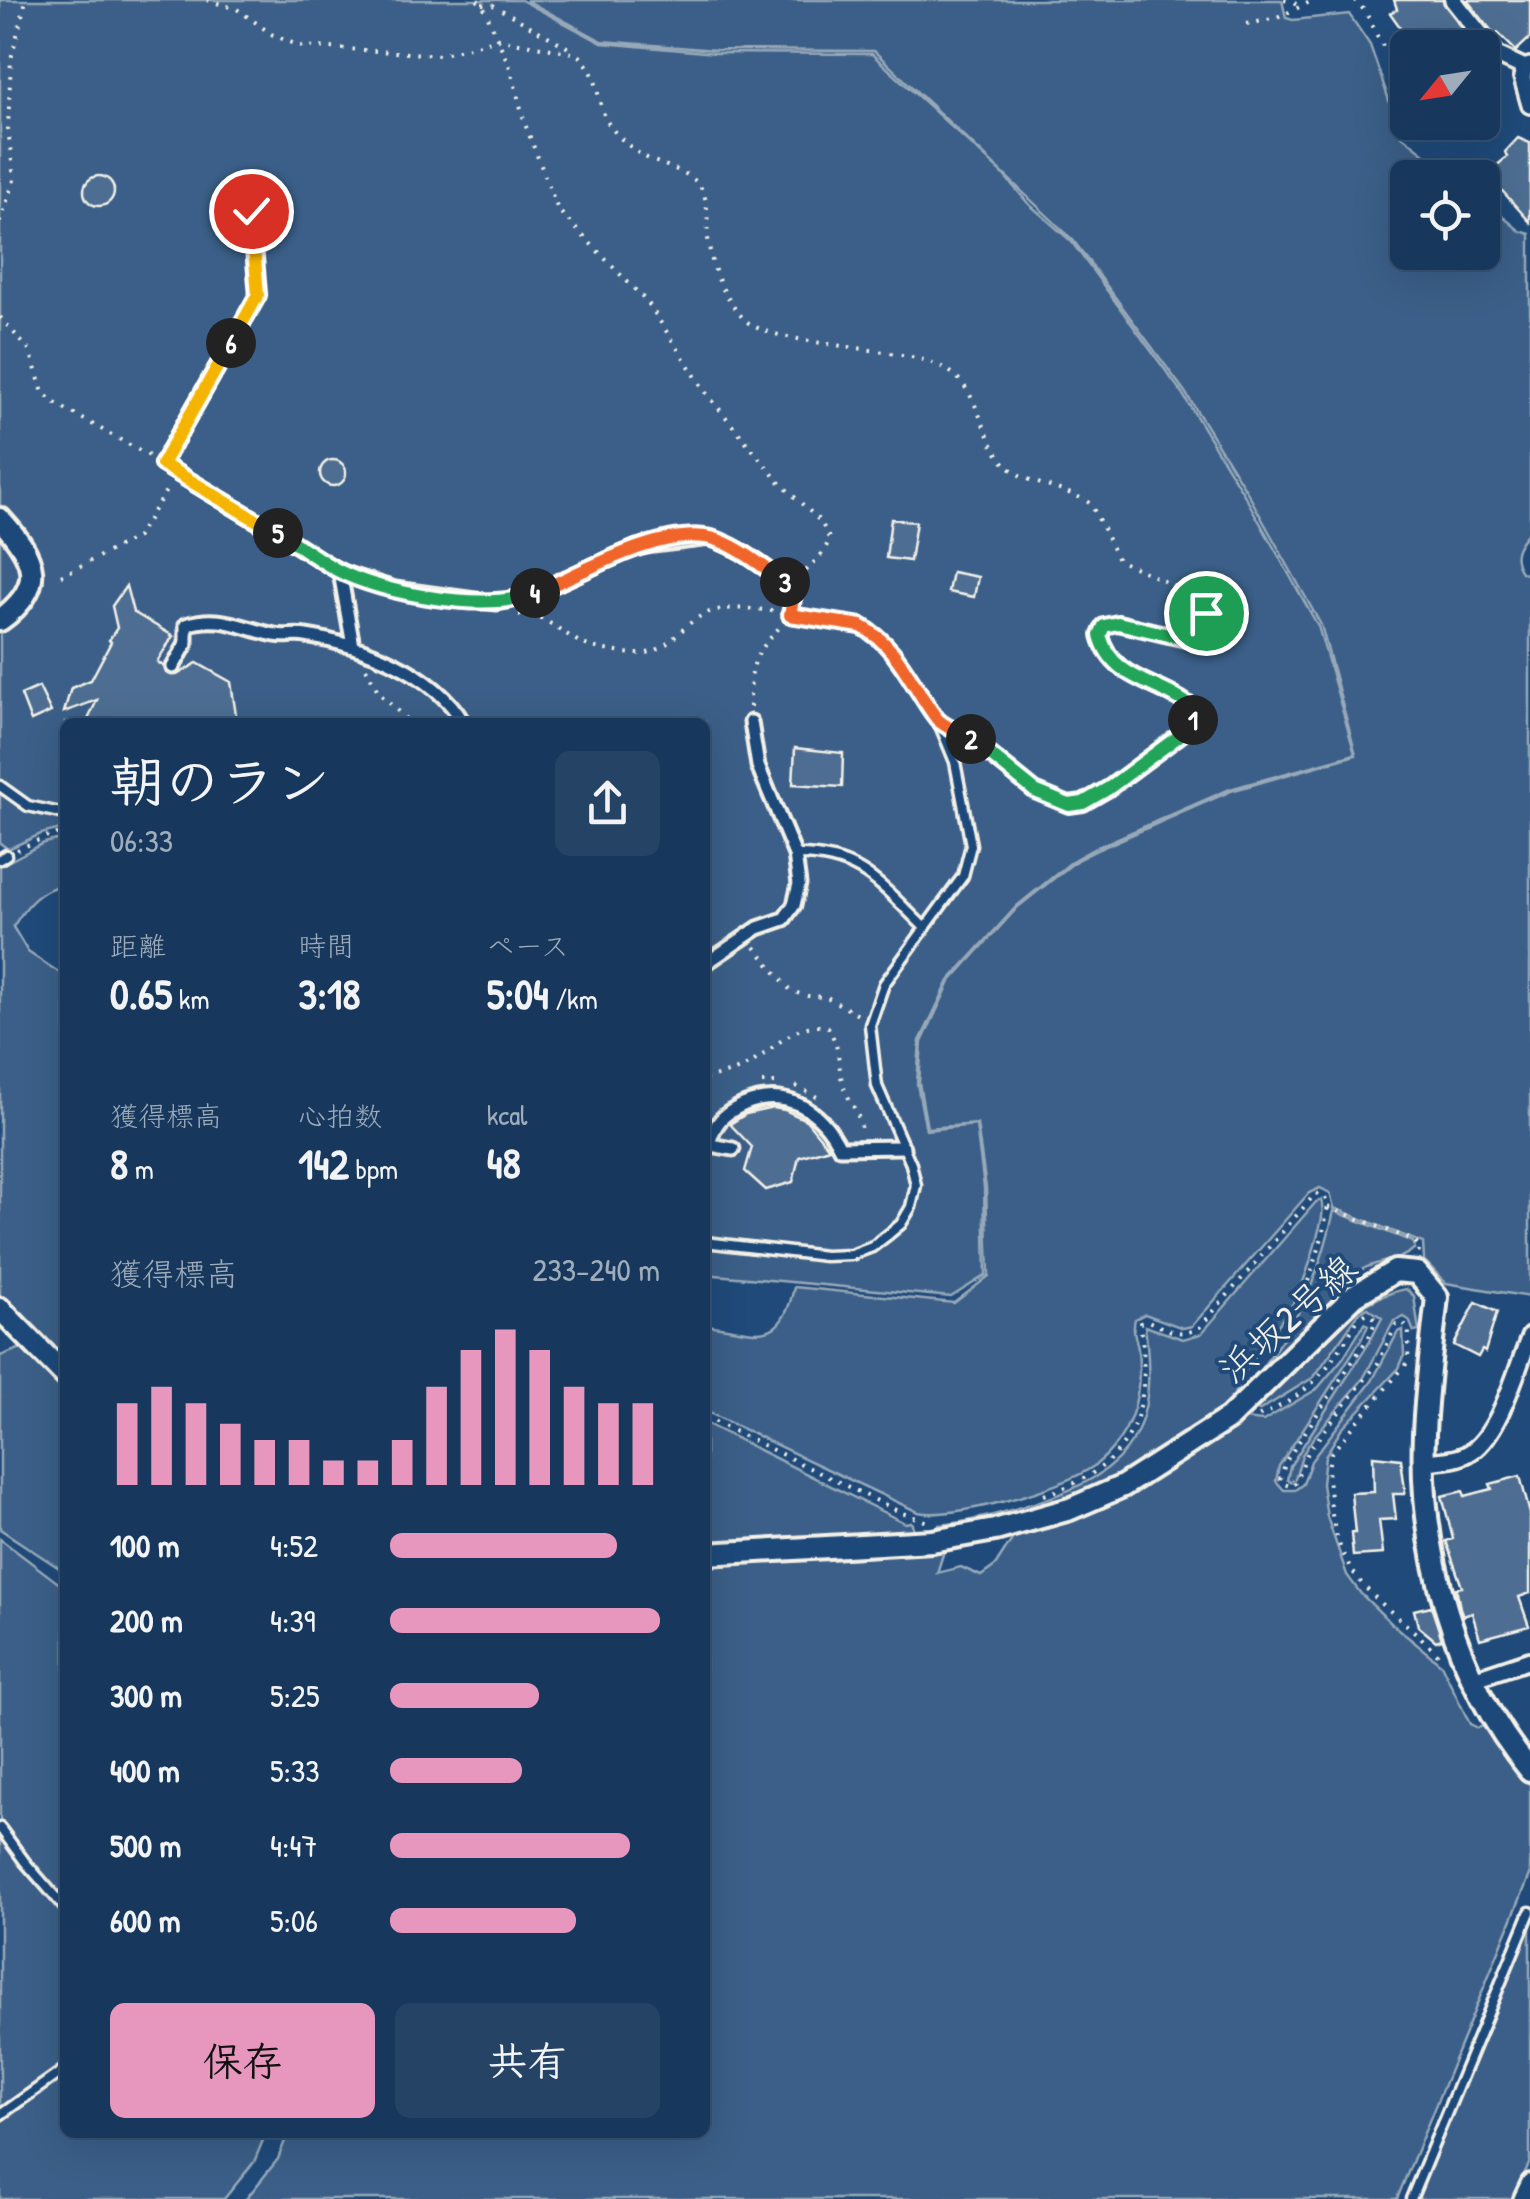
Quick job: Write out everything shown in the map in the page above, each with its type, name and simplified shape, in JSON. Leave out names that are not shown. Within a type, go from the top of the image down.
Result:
[{"type":"street","points":[[1458,2],[1479,30]]},
{"type":"street","points":[[1500,56],[1528,67],[1522,77],[1530,105]]},
{"type":"street","points":[[251,211],[258,295],[162,464],[340,572],[395,589],[497,602],[526,597],[637,547],[710,538],[740,551],[795,588]]},
{"type":"street","points":[[0,519],[22,542],[33,567],[32,581],[17,608],[0,620]]},
{"type":"street","points":[[340,572],[352,646]]},
{"type":"street","points":[[174,667],[186,644],[186,625],[230,620],[278,636],[301,635],[352,646],[442,693],[460,718]]},
{"type":"street","points":[[710,961],[746,936],[784,919],[790,913],[799,884],[795,854],[758,766],[751,722]]},
{"type":"street","points":[[710,1136],[726,1112],[774,1097],[794,1101],[815,1114],[832,1132],[840,1148],[903,1146]]},
{"type":"street","points":[[710,1145],[732,1149]]},
{"type":"street","name":"浜坂2号線","points":[[710,1554],[932,1542],[1070,1509],[1123,1486],[1243,1406],[1354,1296],[1395,1271],[1417,1273],[1437,1297],[1424,1436],[1429,1530],[1446,1609],[1492,1719],[1530,1770]]},
{"type":"street","points":[[0,1309],[60,1370]]},
{"type":"street","points":[[1425,1462],[1454,1460],[1474,1450],[1484,1438],[1494,1425],[1530,1336]]},
{"type":"street","points":[[1473,1679],[1530,1660]]},
{"type":"street","points":[[1522,2199],[1530,2182]]},
{"type":"lane","points":[[710,1243],[825,1256],[851,1255],[872,1247],[901,1224],[911,1207],[916,1185],[877,1086],[870,1025],[884,984],[963,876],[971,845],[955,762],[940,722]]},
{"type":"lane","points":[[0,786],[28,806],[60,813]]},
{"type":"lane","points":[[795,854],[838,858],[856,866],[925,928]]},
{"type":"lane","points":[[0,1828],[60,1902]]},
{"type":"lane","points":[[1411,2199],[1530,1912]]},
{"type":"lane","points":[[0,2115],[60,2073]]},
{"type":"path","points":[[0,222],[14,180],[8,128],[11,59],[26,0]]},
{"type":"path","points":[[207,0],[237,9],[273,35],[300,46],[440,55],[498,39],[578,54]]},
{"type":"path","points":[[1284,0],[1303,6]]},
{"type":"path","points":[[1247,24],[1277,18],[1314,0]]},
{"type":"path","points":[[1354,0],[1366,10],[1380,46],[1390,54]]},
{"type":"path","points":[[479,2],[498,39],[542,176],[558,210],[648,303],[707,394],[779,482],[821,522],[830,540],[795,588],[790,615],[760,651],[753,666],[751,722]]},
{"type":"path","points":[[479,2],[494,5],[578,54],[596,78],[610,126],[640,154],[696,180],[703,192],[712,266],[727,297],[746,322],[782,335],[942,366],[970,394],[1004,464],[1091,504],[1118,560],[1173,585],[1206,613],[1210,623],[1209,630],[1190,640],[1118,623],[1104,626],[1100,635],[1103,646],[1118,668],[1183,700],[1194,709],[1193,722],[1109,788],[1083,803],[1060,804],[1035,791],[987,750],[940,722],[899,661],[872,631],[861,626],[726,608],[708,612],[660,650],[636,654],[584,644],[537,615],[506,616]]},
{"type":"path","points":[[0,317],[30,350],[44,393],[58,405],[162,464]]},
{"type":"path","points":[[61,576],[137,537],[176,473]]},
{"type":"path","points":[[352,646],[379,693],[405,718]]},
{"type":"path","points":[[3,857],[60,834]]},
{"type":"path","points":[[746,936],[791,991],[827,996],[870,1025]]},
{"type":"path","points":[[710,1077],[752,1063],[793,1032],[812,1024],[828,1027],[842,1060],[842,1081],[862,1124],[861,1135],[850,1134]]},
{"type":"path","points":[[798,1086],[826,1105]]},
{"type":"path","points":[[1328,1208],[1418,1243],[1414,1273]]},
{"type":"shaded area","points":[[0,0],[521,0],[602,43],[716,53],[872,54],[1071,241],[1182,393],[1318,626],[1355,754],[1230,789],[1075,859],[1017,906],[949,981],[920,1041],[917,1084],[926,1130],[976,1125],[984,1187],[986,1275],[951,1297],[710,1274],[710,718],[60,718],[60,817],[33,812],[60,819],[60,829],[8,849],[0,843]]},
{"type":"shaded area","points":[[526,0],[1282,0],[1286,18],[1293,20],[1349,14],[1370,45],[1390,103],[1390,140],[1407,140],[1433,160],[1390,160],[1390,270],[1500,270],[1500,214],[1530,234],[1530,531],[1516,555],[1521,572],[1530,576],[1530,1297],[1446,1283],[1424,1260],[1423,1243],[1334,1208],[1330,1193],[1320,1188],[1309,1193],[1192,1326],[1183,1328],[1145,1314],[1135,1319],[1138,1384],[1128,1424],[1100,1461],[1058,1484],[981,1507],[918,1512],[710,1413],[710,1326],[752,1332],[773,1328],[782,1320],[794,1287],[954,1303],[989,1276],[986,1188],[977,1124],[927,1128],[919,1083],[922,1042],[950,982],[1018,907],[1077,860],[1099,849],[1231,791],[1356,755],[1321,625],[1247,492],[1185,392],[1073,240],[874,51],[716,50],[602,41]]},
{"type":"shaded area","points":[[60,839],[60,886],[34,899],[13,927],[28,952],[60,973],[60,1356],[0,1295],[0,866],[44,843]]},
{"type":"shaded area","points":[[1321,1200],[1321,1224],[1300,1291],[1240,1381],[1234,1402],[1166,1450],[1096,1487],[1021,1514],[939,1530],[939,1525],[1000,1513],[1071,1489],[1118,1459],[1143,1418],[1148,1392],[1145,1326],[1183,1339],[1201,1334]]},
{"type":"shaded area","points":[[1334,1211],[1413,1242],[1415,1248],[1361,1270],[1243,1392],[1301,1308],[1319,1265]]},
{"type":"shaded area","points":[[1406,1289],[1414,1296],[1419,1331],[1414,1332],[1404,1317],[1394,1321],[1363,1379],[1313,1438],[1302,1455],[1295,1479],[1290,1482],[1290,1466],[1382,1318],[1368,1308],[1359,1313],[1314,1377],[1253,1411],[1342,1321],[1384,1296]]},
{"type":"shaded area","points":[[1365,1323],[1368,1325],[1279,1466],[1276,1481],[1284,1490],[1295,1490],[1303,1484],[1311,1461],[1372,1381],[1398,1332],[1403,1330],[1404,1356],[1399,1368],[1341,1430],[1325,1456],[1322,1484],[1327,1517],[1347,1575],[1361,1594],[1441,1664],[1470,1724],[1483,1726],[1530,1785],[1530,1875],[1397,2199],[246,2199],[278,2159],[286,2138],[710,2138],[710,1562],[944,1551],[937,1573],[961,1567],[981,1576],[995,1566],[1013,1538],[1099,1510],[1132,1494],[1243,1419],[1263,1421],[1317,1389]]},
{"type":"shaded area","points":[[24,1347],[60,1383],[60,1569],[0,1529],[0,1356]]},
{"type":"shaded area","points":[[710,1426],[905,1523],[911,1522],[915,1532],[710,1543]]},
{"type":"shaded area","points":[[0,1539],[60,1584],[60,2138],[264,2138],[254,2162],[224,2199],[0,2199]]},
{"type":"shaded area","points":[[1530,1921],[1530,2162],[1512,2199],[1418,2199]]},
{"type":"building","points":[[1394,0],[1442,0],[1464,30],[1402,30],[1390,13],[1397,9]]},
{"type":"building","points":[[1467,0],[1530,0],[1530,38],[1516,51],[1500,35],[1500,30],[1491,30]]},
{"type":"building","points":[[1518,138],[1530,143],[1530,222],[1500,188],[1500,163],[1507,157],[1505,152]]},
{"type":"building","points":[[99,176],[109,181],[114,191],[109,201],[99,206],[89,201],[84,191],[89,181]]},
{"type":"building","points":[[333,460],[342,464],[346,473],[342,482],[333,486],[324,482],[320,473],[324,464]]},
{"type":"building","points":[[891,519],[916,522],[910,561],[886,558]]},
{"type":"building","points":[[952,572],[978,577],[974,597],[948,592]]},
{"type":"building","points":[[126,586],[133,612],[173,636],[157,662],[166,673],[177,675],[197,663],[231,682],[236,718],[89,718],[97,700],[64,712],[71,688],[91,680],[111,642],[117,628],[112,606]]},
{"type":"building","points":[[39,687],[51,712],[31,721],[21,695]]},
{"type":"building","points":[[795,748],[843,753],[842,787],[793,784]]},
{"type":"building","points":[[773,1108],[806,1120],[829,1148],[799,1157],[793,1182],[766,1190],[745,1171],[752,1147],[730,1124],[746,1114]]},
{"type":"building","points":[[1476,1302],[1497,1312],[1485,1352],[1482,1350],[1478,1357],[1454,1345]]},
{"type":"building","points":[[1373,1456],[1401,1459],[1405,1490],[1404,1494],[1393,1494],[1396,1519],[1379,1520],[1383,1554],[1353,1556],[1351,1493],[1374,1492]]},
{"type":"building","points":[[1520,1476],[1530,1514],[1530,1593],[1519,1597],[1529,1626],[1480,1639],[1472,1613],[1463,1616],[1460,1608],[1456,1588],[1462,1587],[1446,1541],[1453,1539],[1442,1496],[1463,1491],[1465,1496]]},
{"type":"building","points":[[1431,1606],[1442,1639],[1436,1641],[1418,1626],[1414,1610]]},
{"type":"route","points":[[251,211],[258,295],[162,464],[340,572],[395,589],[497,602],[526,597],[637,547],[710,538],[740,551],[795,588],[790,615],[872,631],[899,661],[940,722],[987,750],[1035,791],[1069,805],[1083,803],[1109,788],[1193,722],[1194,709],[1183,700],[1118,668],[1103,646],[1100,635],[1104,626],[1118,623],[1190,640],[1209,630],[1206,613]]}]
